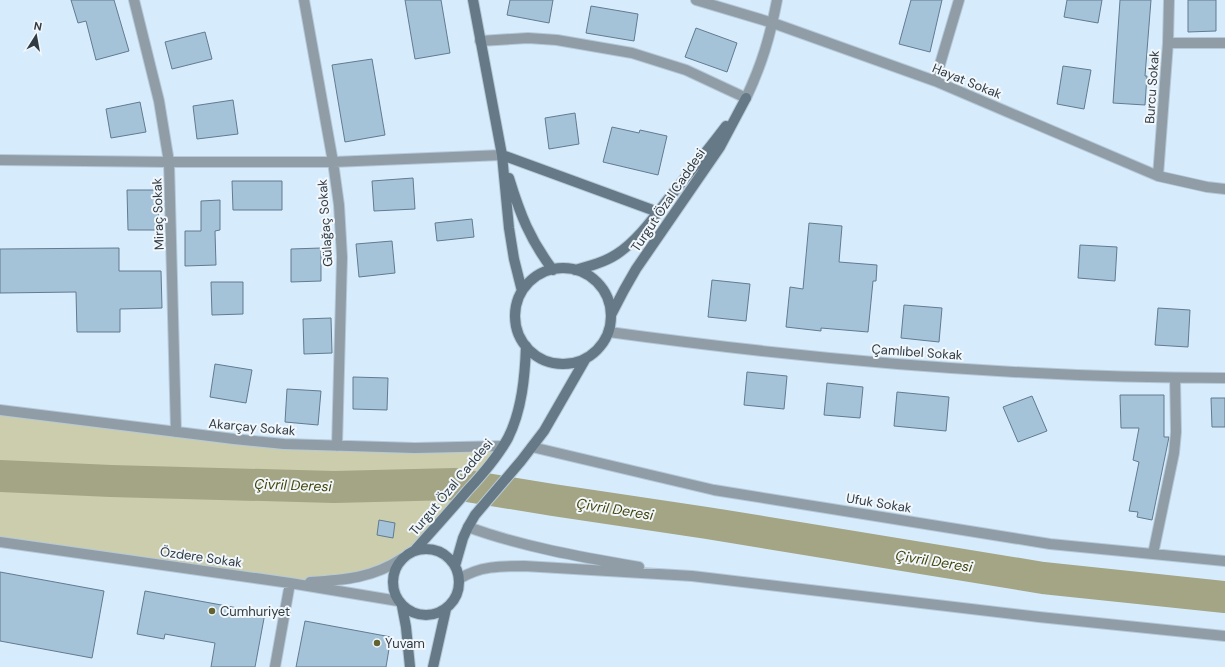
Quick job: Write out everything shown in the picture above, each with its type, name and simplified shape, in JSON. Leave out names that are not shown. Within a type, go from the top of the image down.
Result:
[{"type":"street","name":"Miraç Sokak","points":[[134,0],[159,101],[169,162],[176,432]]},
{"type":"street","name":"Gülağaç Sokak","points":[[304,0],[333,162],[339,205],[342,257],[337,446]]},
{"type":"street","points":[[473,0],[502,155],[511,241],[522,291]]},
{"type":"street","name":"Hayat Sokak","points":[[696,0],[773,23],[935,81],[1158,176],[1207,187],[1225,189]]},
{"type":"street","name":"Turgut Özal Caddesi","points":[[611,315],[636,269],[720,147],[746,98],[763,60],[773,23],[777,0]]},
{"type":"street","points":[[935,81],[959,0]]},
{"type":"street","name":"Burcu Sokak","points":[[1158,176],[1168,43],[1169,0]]},
{"type":"street","points":[[480,41],[528,38],[557,40],[632,53],[686,70],[746,98]]},
{"type":"street","points":[[1168,43],[1225,43]]},
{"type":"street","name":"Turgut Özal Caddesi","points":[[574,270],[594,265],[616,254],[629,244],[658,212],[746,98]]},
{"type":"street","points":[[0,160],[333,162],[502,155],[658,212]]},
{"type":"street","points":[[502,155],[518,209],[524,223],[538,250],[553,270]]},
{"type":"street","points":[[553,270],[574,270],[590,277],[600,286],[607,297],[611,315],[609,332],[600,347],[586,358],[570,364],[554,363],[538,357],[521,339],[516,323],[516,307],[522,291],[535,278],[553,270]]},
{"type":"street","name":"Çamlıbel Sokak","points":[[609,332],[739,349],[911,365],[1066,375],[1225,378]]},
{"type":"street","name":"Turgut Özal Caddesi","points":[[414,551],[484,472],[508,437],[519,405],[526,365],[526,346]]},
{"type":"street","points":[[455,566],[468,527],[475,515],[532,447],[555,414],[586,358]]},
{"type":"street","points":[[1153,554],[1174,453],[1176,432],[1175,378]]},
{"type":"street","name":"Akarçay Sokak","points":[[0,410],[234,439],[337,446],[415,448],[503,446]]},
{"type":"street","name":"Ufuk Sokak","points":[[532,447],[714,490],[1050,544],[1225,561]]},
{"type":"street","points":[[468,527],[517,543],[552,551],[692,576]]},
{"type":"street","name":"Özdere Sokak","points":[[0,542],[290,583],[400,603]]},
{"type":"street","points":[[274,667],[290,583],[339,580],[365,576],[385,569],[414,551],[428,549],[441,552],[455,566],[459,579],[457,592],[451,604],[446,609],[434,614],[420,615],[408,610],[400,603]]},
{"type":"street","points":[[403,558],[395,568],[392,581],[393,588],[400,603],[406,627],[410,667]]},
{"type":"street","points":[[459,579],[481,569],[509,566],[551,566],[692,576],[1039,617],[1225,636]]},
{"type":"street","points":[[433,667],[446,609]]},
{"type":"green space","points":[[0,410],[234,439],[503,446],[414,551],[385,569],[290,583],[0,542]]},
{"type":"building","points":[[71,0],[114,0],[129,51],[96,60],[86,21],[78,23]]},
{"type":"building","points":[[405,0],[441,0],[450,53],[415,59]]},
{"type":"building","points":[[510,0],[553,0],[549,23],[507,15]]},
{"type":"building","points":[[911,0],[942,0],[930,52],[899,44]]},
{"type":"building","points":[[1067,0],[1102,0],[1098,23],[1064,17]]},
{"type":"building","points":[[1120,0],[1151,0],[1145,76],[1147,76],[1145,105],[1113,103]]},
{"type":"building","points":[[1188,0],[1216,0],[1216,31],[1188,32]]},
{"type":"building","points":[[591,6],[638,14],[634,41],[586,33]]},
{"type":"building","points":[[696,28],[737,43],[727,72],[685,57]]},
{"type":"building","points":[[205,32],[212,59],[172,69],[165,42]]},
{"type":"building","points":[[372,59],[385,135],[345,142],[332,65]]},
{"type":"building","points":[[1063,66],[1091,70],[1084,109],[1057,104]]},
{"type":"building","points":[[233,100],[238,134],[197,139],[193,106]]},
{"type":"building","points":[[140,102],[146,132],[111,138],[106,109]]},
{"type":"building","points":[[575,113],[579,144],[549,149],[545,118]]},
{"type":"building","points":[[612,127],[639,133],[640,130],[667,136],[658,175],[603,162]]},
{"type":"building","points":[[413,178],[415,209],[374,211],[372,181]]},
{"type":"building","points":[[232,181],[282,181],[282,210],[233,210]]},
{"type":"building","points":[[127,190],[158,190],[159,230],[128,230]]},
{"type":"building","points":[[220,200],[220,230],[215,231],[216,265],[185,266],[185,231],[201,231],[201,201]]},
{"type":"building","points":[[472,219],[474,237],[437,241],[435,223]]},
{"type":"building","points":[[809,223],[842,226],[839,262],[877,265],[876,281],[873,281],[868,332],[821,328],[821,331],[786,327],[790,287],[803,289]]},
{"type":"building","points":[[392,241],[395,273],[359,277],[356,244]]},
{"type":"building","points":[[1080,245],[1117,247],[1115,281],[1078,278]]},
{"type":"building","points":[[119,248],[119,271],[161,271],[162,308],[120,309],[120,332],[77,332],[76,292],[0,293],[0,249]]},
{"type":"building","points":[[321,248],[321,281],[291,282],[291,249]]},
{"type":"building","points":[[712,280],[750,284],[746,321],[708,317]]},
{"type":"building","points":[[211,282],[243,282],[243,314],[212,315]]},
{"type":"building","points":[[904,305],[942,308],[939,342],[901,338]]},
{"type":"building","points":[[1158,308],[1190,310],[1188,347],[1155,345]]},
{"type":"building","points":[[331,318],[332,353],[304,354],[303,319]]},
{"type":"building","points":[[215,364],[252,370],[246,403],[210,397]]},
{"type":"building","points":[[747,372],[787,376],[784,409],[744,405]]},
{"type":"building","points":[[353,377],[388,378],[387,410],[353,409]]},
{"type":"building","points":[[827,383],[863,387],[860,418],[824,415]]},
{"type":"building","points":[[287,389],[321,391],[318,425],[285,422]]},
{"type":"building","points":[[897,392],[949,397],[946,431],[894,426]]},
{"type":"building","points":[[1120,395],[1164,395],[1164,437],[1169,437],[1152,520],[1137,517],[1138,512],[1129,511],[1139,462],[1133,460],[1139,428],[1121,428]]},
{"type":"building","points":[[1032,396],[1047,431],[1018,442],[1003,407]]},
{"type":"building","points":[[1211,398],[1225,398],[1225,427],[1212,427]]},
{"type":"building","points":[[379,520],[395,523],[393,538],[377,535]]},
{"type":"building","points":[[0,572],[104,591],[92,658],[0,641]]},
{"type":"building","points":[[145,591],[265,613],[255,667],[211,667],[215,643],[165,634],[164,639],[137,634]]},
{"type":"building","points":[[305,621],[391,637],[386,667],[296,667]]},
{"type":"waterway","name":"Çivril Deresi","points":[[0,476],[111,481],[334,487],[455,484],[707,523],[1043,578],[1225,597]]},
{"type":"place","name":"Cumhuriyet","points":[[212,611]]},
{"type":"place","name":"Yuvam","points":[[377,643]]}]
